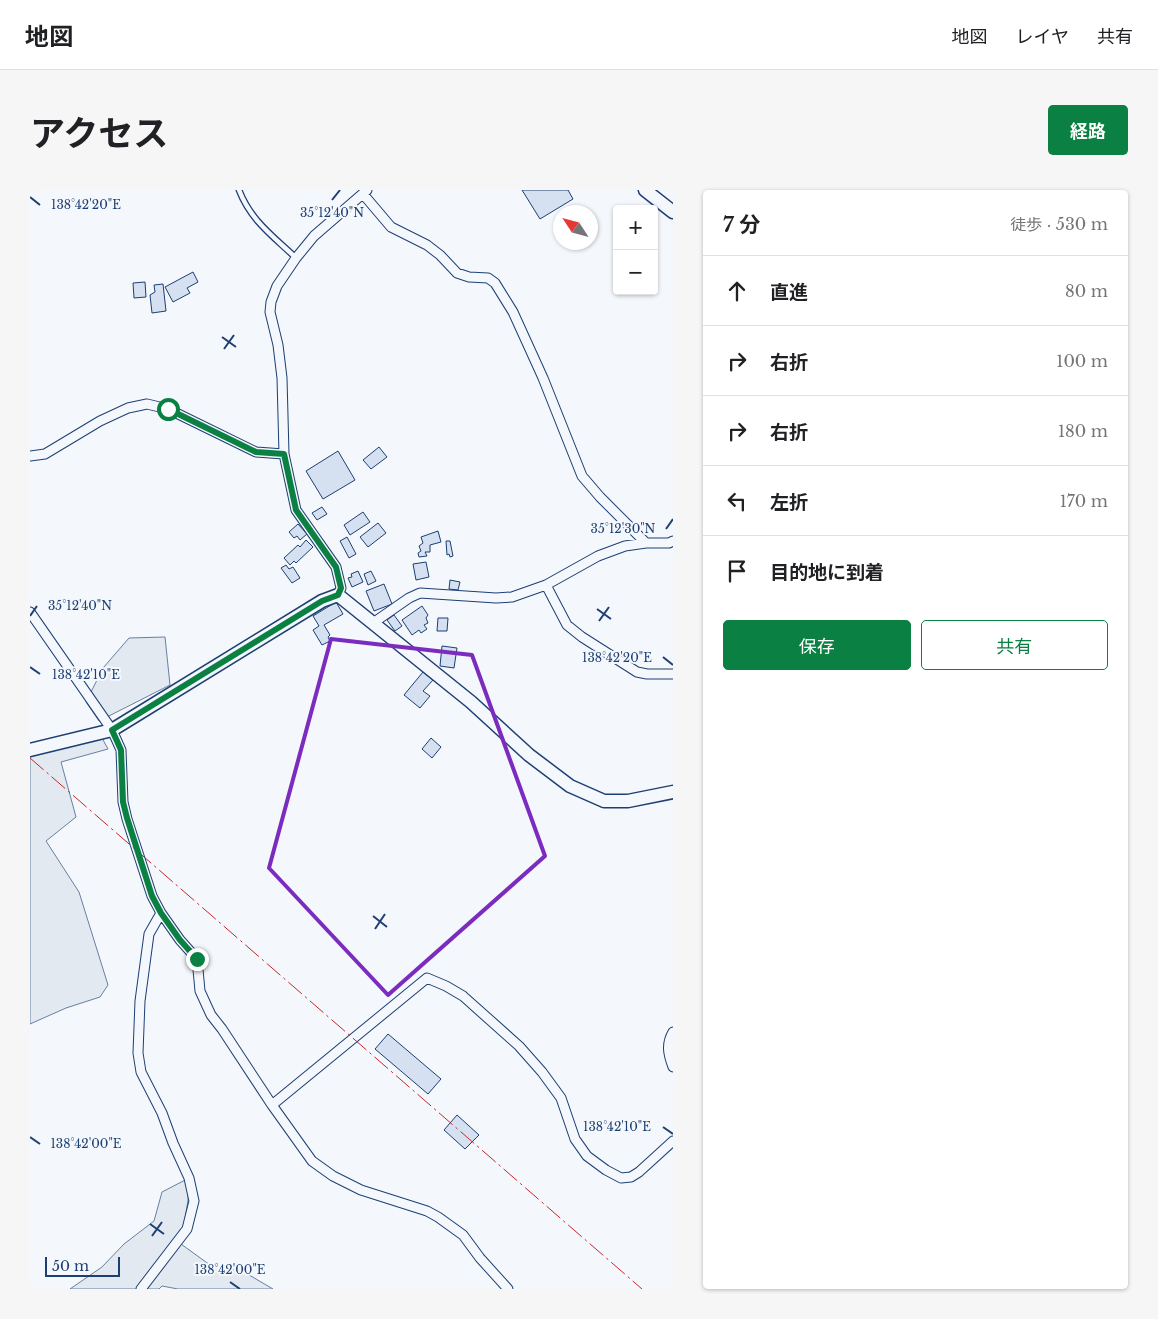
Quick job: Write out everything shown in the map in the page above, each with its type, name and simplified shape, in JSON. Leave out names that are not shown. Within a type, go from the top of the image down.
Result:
[{"type":"street","points":[[645,190],[673,212]]},
{"type":"street","points":[[30,750],[112,730],[322,601],[338,595],[341,588],[336,567],[296,510],[284,454],[282,378],[278,345],[270,312],[271,302],[277,286],[296,258],[314,236],[365,192],[391,227],[427,245],[440,255],[457,273],[469,277],[488,278],[495,283],[513,312],[540,369],[582,476],[646,543]]},
{"type":"street","points":[[30,456],[45,454],[128,408],[147,404],[168,409],[256,452],[284,454]]},
{"type":"street","points":[[373,623],[409,598],[420,593],[496,598],[512,597],[546,585],[598,556],[625,546],[646,543],[669,543],[673,541]]},
{"type":"street","points":[[546,585],[566,624],[582,637],[637,672],[656,675],[673,674]]},
{"type":"street","points":[[338,595],[471,702],[529,755],[570,786],[604,801],[628,801],[673,792]]},
{"type":"street","points":[[30,612],[112,730],[121,750],[123,802],[150,890],[161,913],[180,940],[197,959],[200,990],[211,1015],[312,1162],[333,1176],[361,1190],[427,1211],[438,1217],[463,1235],[480,1258],[508,1289]]},
{"type":"street","points":[[141,1289],[187,1229],[194,1201],[189,1178],[162,1113],[141,1072],[138,1053],[139,1018],[149,934],[161,913]]},
{"type":"street","points":[[272,1105],[427,978],[463,996],[519,1046],[542,1072],[561,1098],[575,1139],[587,1156],[606,1170],[621,1178],[631,1177],[673,1141]]},
{"type":"street","points":[[673,1032],[668,1042],[669,1056],[673,1067]]},
{"type":"lane","points":[[239,190],[245,205],[253,217],[296,258]]},
{"type":"highlighted area","points":[[331,639],[472,655],[545,856],[388,995],[269,868]]},
{"type":"shaded area","points":[[165,637],[170,685],[99,721],[86,702],[103,668],[129,638]]},
{"type":"shaded area","points":[[102,738],[108,749],[61,762],[76,817],[46,841],[79,892],[108,985],[100,997],[66,1008],[30,1024],[30,756]]},
{"type":"shaded area","points":[[189,1178],[188,1200],[181,1244],[210,1265],[244,1272],[273,1289],[178,1289],[162,1286],[159,1289],[70,1289],[102,1267],[124,1244],[154,1221],[162,1192]]},
{"type":"building","points":[[522,190],[568,190],[573,199],[563,205],[553,205],[553,211],[540,219]]},
{"type":"building","points":[[193,272],[198,282],[187,288],[190,293],[173,302],[165,287]]},
{"type":"building","points":[[145,282],[146,297],[134,298],[133,283]]},
{"type":"building","points":[[163,284],[166,311],[152,313],[150,295],[155,292],[154,285]]},
{"type":"building","points":[[379,447],[387,457],[371,469],[363,460]]},
{"type":"building","points":[[338,451],[355,480],[323,499],[306,471]]},
{"type":"building","points":[[322,507],[327,514],[317,520],[312,513]]},
{"type":"building","points":[[363,512],[370,522],[350,535],[344,525]]},
{"type":"building","points":[[378,523],[386,533],[368,547],[360,537]]},
{"type":"building","points":[[298,524],[307,534],[300,540],[297,536],[294,538],[289,532]]},
{"type":"building","points":[[438,531],[441,542],[430,545],[430,552],[425,552],[427,556],[419,557],[418,553],[421,551],[419,546],[423,543],[421,537]]},
{"type":"building","points":[[347,537],[356,554],[349,558],[340,541]]},
{"type":"building","points":[[306,540],[313,547],[296,563],[294,561],[290,565],[284,558],[298,545],[300,547]]},
{"type":"building","points":[[446,541],[450,541],[453,556],[447,555]]},
{"type":"building","points":[[426,562],[429,577],[416,580],[413,564]]},
{"type":"building","points":[[286,565],[289,569],[293,567],[300,578],[292,583],[281,568]]},
{"type":"building","points":[[358,571],[363,582],[352,587],[348,578],[352,577],[351,574]]},
{"type":"building","points":[[371,571],[376,581],[368,585],[364,574]]},
{"type":"building","points":[[450,580],[460,582],[458,590],[449,589]]},
{"type":"building","points":[[384,584],[392,604],[374,611],[366,591]]},
{"type":"building","points":[[336,602],[343,614],[324,625],[330,635],[328,637],[330,641],[322,645],[313,630],[319,626],[313,616]]},
{"type":"building","points":[[422,606],[428,615],[426,618],[428,623],[424,625],[427,629],[421,633],[419,630],[412,635],[402,620]]},
{"type":"building","points":[[394,615],[402,626],[395,631],[387,620]]},
{"type":"building","points":[[438,618],[448,618],[447,631],[437,631]]},
{"type":"building","points":[[442,646],[457,648],[454,668],[440,666]]},
{"type":"building","points":[[423,672],[433,680],[423,691],[430,696],[420,708],[404,695]]},
{"type":"building","points":[[431,738],[441,747],[432,758],[422,749]]},
{"type":"building","points":[[388,1034],[441,1079],[428,1094],[375,1049]]},
{"type":"building","points":[[457,1115],[479,1135],[465,1149],[444,1130]]},
{"type":"power","points":[[30,758],[642,1289]]},
{"type":"route","points":[[168,409],[256,452],[284,454],[296,510],[336,567],[341,588],[338,595],[322,601],[112,730],[121,750],[123,802],[152,896],[161,913],[180,940],[197,959]]}]
